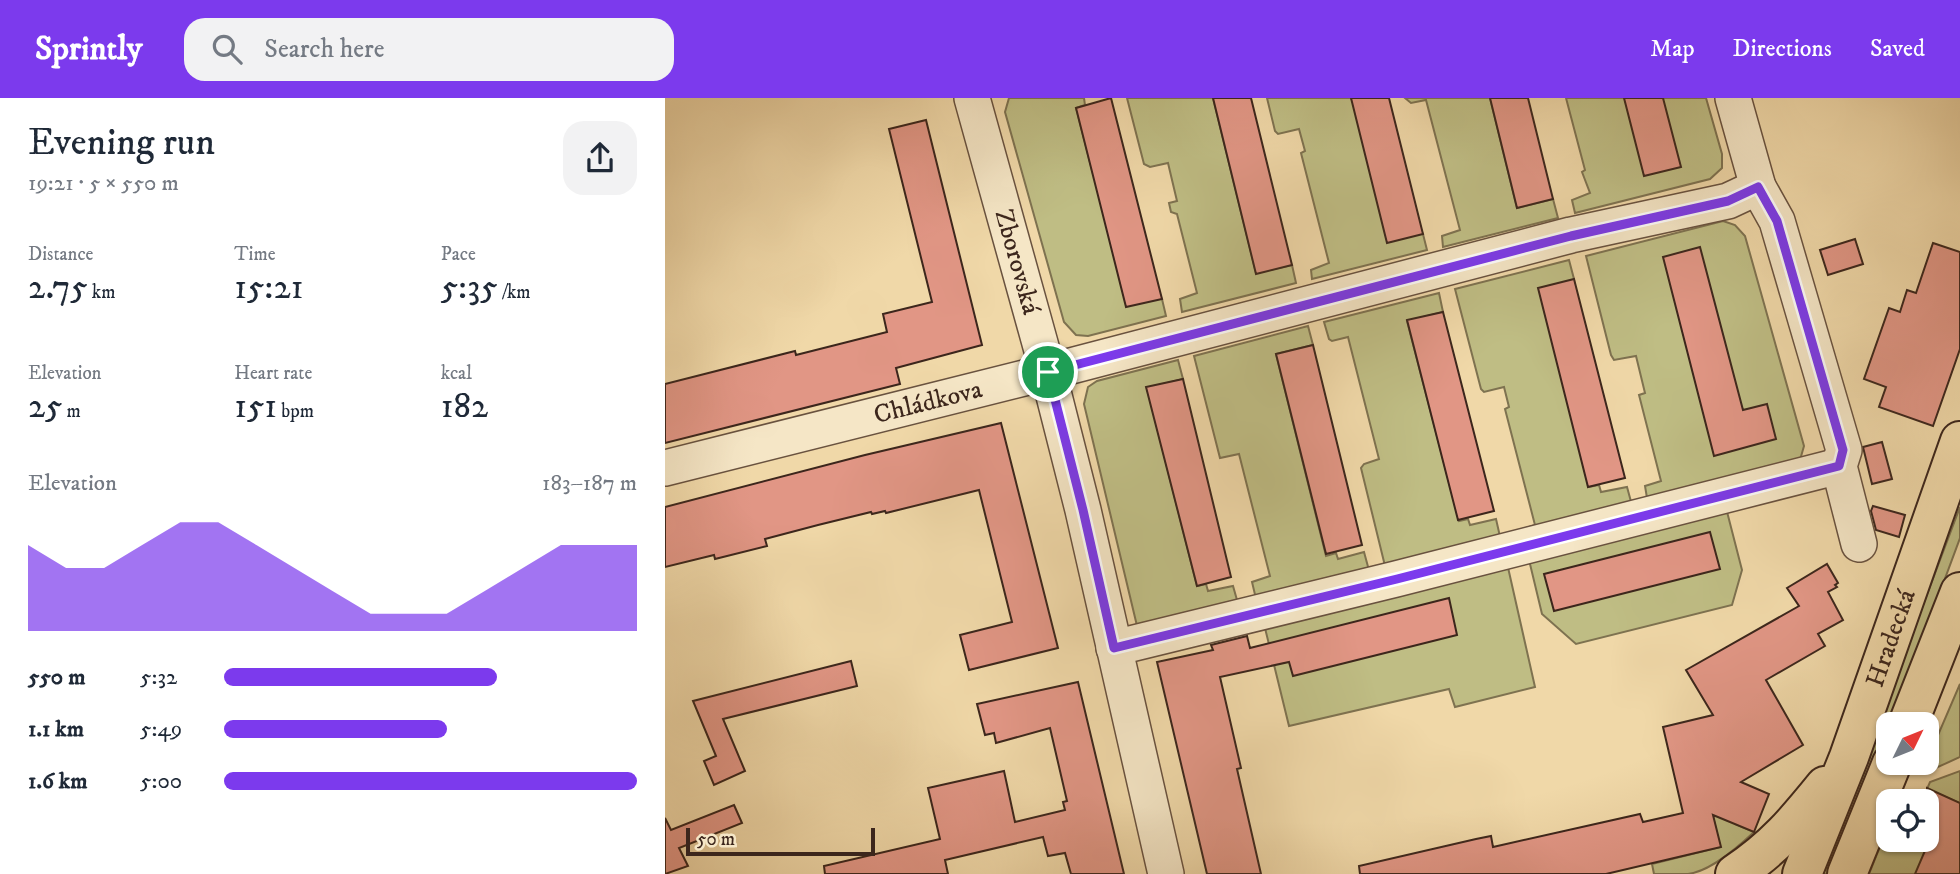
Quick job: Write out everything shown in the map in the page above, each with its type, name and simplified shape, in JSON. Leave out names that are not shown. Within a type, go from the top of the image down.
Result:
[{"type":"main road","name":"Hradecká","points":[[1802,874],[1849,757],[1960,441]]},
{"type":"main road","name":"Hradecká","points":[[1912,712],[1960,592]]},
{"type":"main road","points":[[1735,874],[1784,836],[1849,757]]},
{"type":"main road","points":[[1847,874],[1887,775]]},
{"type":"street","name":"Zborovská","points":[[972,98],[1048,372],[1083,510],[1166,874]]},
{"type":"street","points":[[1733,98],[1758,187],[1777,221],[1829,399],[1843,450],[1839,466],[1859,544]]},
{"type":"street","name":"Chládkova","points":[[665,468],[1571,236],[1728,201],[1758,187]]},
{"type":"street","points":[[1114,648],[1839,466]]},
{"type":"shaded area","points":[[1009,98],[1084,98],[1085,105],[1076,108],[1093,174],[1162,299],[1166,316],[1088,336],[1076,335],[1064,322],[1005,112]]},
{"type":"shaded area","points":[[1127,98],[1213,98],[1256,273],[1292,265],[1296,283],[1182,312],[1180,299],[1197,293],[1177,214],[1171,212],[1169,203],[1177,201],[1168,163],[1150,167],[1144,164]]},
{"type":"shaded area","points":[[1267,98],[1351,98],[1423,234],[1427,250],[1312,279],[1311,270],[1329,263],[1301,153],[1305,151],[1299,129],[1278,134],[1275,131]]},
{"type":"shaded area","points":[[1405,98],[1490,98],[1517,208],[1553,199],[1558,218],[1443,247],[1442,236],[1460,230],[1426,100],[1411,103]]},
{"type":"shaded area","points":[[1566,98],[1706,98],[1722,154],[1722,168],[1710,179],[1575,213],[1572,200],[1590,193],[1582,172],[1585,170]]},
{"type":"shaded area","points":[[1723,221],[1735,225],[1745,236],[1804,446],[1800,460],[1648,504],[1645,486],[1661,481],[1639,395],[1645,393],[1636,356],[1614,360],[1611,355],[1586,256]]},
{"type":"shaded area","points":[[1569,260],[1574,279],[1588,487],[1599,485],[1601,492],[1627,487],[1633,509],[1519,530],[1535,525],[1505,409],[1509,407],[1504,387],[1484,392],[1481,389],[1455,289]]},
{"type":"shaded area","points":[[1439,293],[1443,312],[1407,321],[1459,521],[1468,519],[1470,525],[1496,519],[1501,541],[1386,570],[1361,468],[1364,464],[1379,459],[1348,337],[1332,341],[1324,322]]},
{"type":"shaded area","points":[[1308,326],[1313,345],[1276,354],[1326,556],[1336,553],[1338,559],[1364,552],[1370,574],[1257,603],[1252,582],[1270,576],[1239,454],[1220,458],[1194,356]]},
{"type":"shaded area","points":[[1178,360],[1183,379],[1147,388],[1197,586],[1206,584],[1208,591],[1233,586],[1239,607],[1138,630],[1084,404],[1088,387],[1097,381]]},
{"type":"shaded area","points":[[1724,500],[1742,570],[1732,605],[1576,644],[1542,614],[1531,560]]},
{"type":"shaded area","points":[[1960,507],[1960,538],[1895,712],[1881,712]]},
{"type":"shaded area","points":[[1507,563],[1535,687],[1455,707],[1449,689],[1289,726],[1264,624]]},
{"type":"shaded area","points":[[1960,684],[1960,757],[1939,767],[1939,733]]},
{"type":"shaded area","points":[[1876,726],[1875,766],[1831,874],[1817,874]]},
{"type":"shaded area","points":[[1960,771],[1960,803],[1939,794],[1939,789],[1927,789],[1930,782]]},
{"type":"shaded area","points":[[1707,790],[1735,824],[1754,832],[1715,864],[1697,872],[1654,874],[1652,864],[1720,847]]},
{"type":"shaded area","points":[[1939,844],[1960,853],[1960,874],[1869,874],[1878,852],[1939,852]]},
{"type":"building","points":[[1111,98],[1162,299],[1126,307],[1076,108]]},
{"type":"building","points":[[1213,98],[1251,98],[1292,265],[1256,274]]},
{"type":"building","points":[[1351,98],[1389,98],[1423,234],[1387,243]]},
{"type":"building","points":[[1490,98],[1528,98],[1553,199],[1517,208]]},
{"type":"building","points":[[1624,98],[1663,98],[1681,167],[1644,176]]},
{"type":"building","points":[[926,120],[982,345],[896,368],[900,384],[665,443],[665,384],[795,351],[796,355],[887,332],[883,314],[932,302],[889,129]]},
{"type":"building","points":[[1855,239],[1863,264],[1828,275],[1820,250]]},
{"type":"building","points":[[1933,243],[1960,252],[1960,349],[1933,426],[1879,407],[1886,387],[1864,379],[1889,308],[1900,312],[1907,290],[1916,293]]},
{"type":"building","points":[[1700,247],[1743,410],[1767,404],[1776,439],[1714,456],[1663,257]]},
{"type":"building","points":[[1574,279],[1625,478],[1588,487],[1538,288]]},
{"type":"building","points":[[1443,312],[1494,511],[1458,520],[1407,320]]},
{"type":"building","points":[[1313,345],[1362,545],[1326,554],[1276,354]]},
{"type":"building","points":[[1183,379],[1231,577],[1197,586],[1146,387]]},
{"type":"building","points":[[1001,423],[1058,648],[969,670],[960,635],[1012,622],[979,490],[886,513],[871,512],[765,539],[767,546],[715,559],[714,555],[665,567],[665,507]]},
{"type":"building","points":[[1882,442],[1892,479],[1872,484],[1863,447]]},
{"type":"building","points":[[1873,506],[1905,515],[1899,537],[1876,530],[1871,511]]},
{"type":"building","points":[[1710,532],[1720,569],[1554,611],[1544,574]]},
{"type":"building","points":[[1827,564],[1838,583],[1835,585],[1837,587],[1828,592],[1843,620],[1818,634],[1825,646],[1766,680],[1803,745],[1741,782],[1769,794],[1754,832],[1713,815],[1721,847],[1606,874],[1360,874],[1359,866],[1491,836],[1493,847],[1640,814],[1643,822],[1683,813],[1663,727],[1713,715],[1686,670],[1799,606],[1787,588]]},
{"type":"building","points":[[1449,598],[1457,635],[1293,676],[1289,662],[1220,677],[1241,768],[1237,769],[1261,874],[1207,874],[1157,662],[1213,650],[1211,645],[1247,636],[1250,648]]},
{"type":"building","points":[[851,661],[857,686],[723,719],[745,771],[714,785],[704,761],[716,756],[693,701]]},
{"type":"building","points":[[1078,682],[1124,874],[1071,874],[1065,853],[1048,856],[1043,837],[945,860],[948,874],[825,874],[824,866],[940,839],[928,788],[1004,771],[1015,822],[1065,810],[1063,802],[1067,801],[1050,728],[996,743],[994,733],[985,735],[977,704]]},
{"type":"building","points":[[1939,793],[1960,803],[1960,874],[1915,874],[1924,852],[1939,852]]},
{"type":"building","points":[[734,805],[742,823],[679,848],[688,866],[665,874],[665,818],[671,830]]},
{"type":"route","points":[[1758,187],[1777,221],[1843,450],[1839,466],[1114,648],[1048,372],[1571,236],[1728,201],[1758,187]]}]
